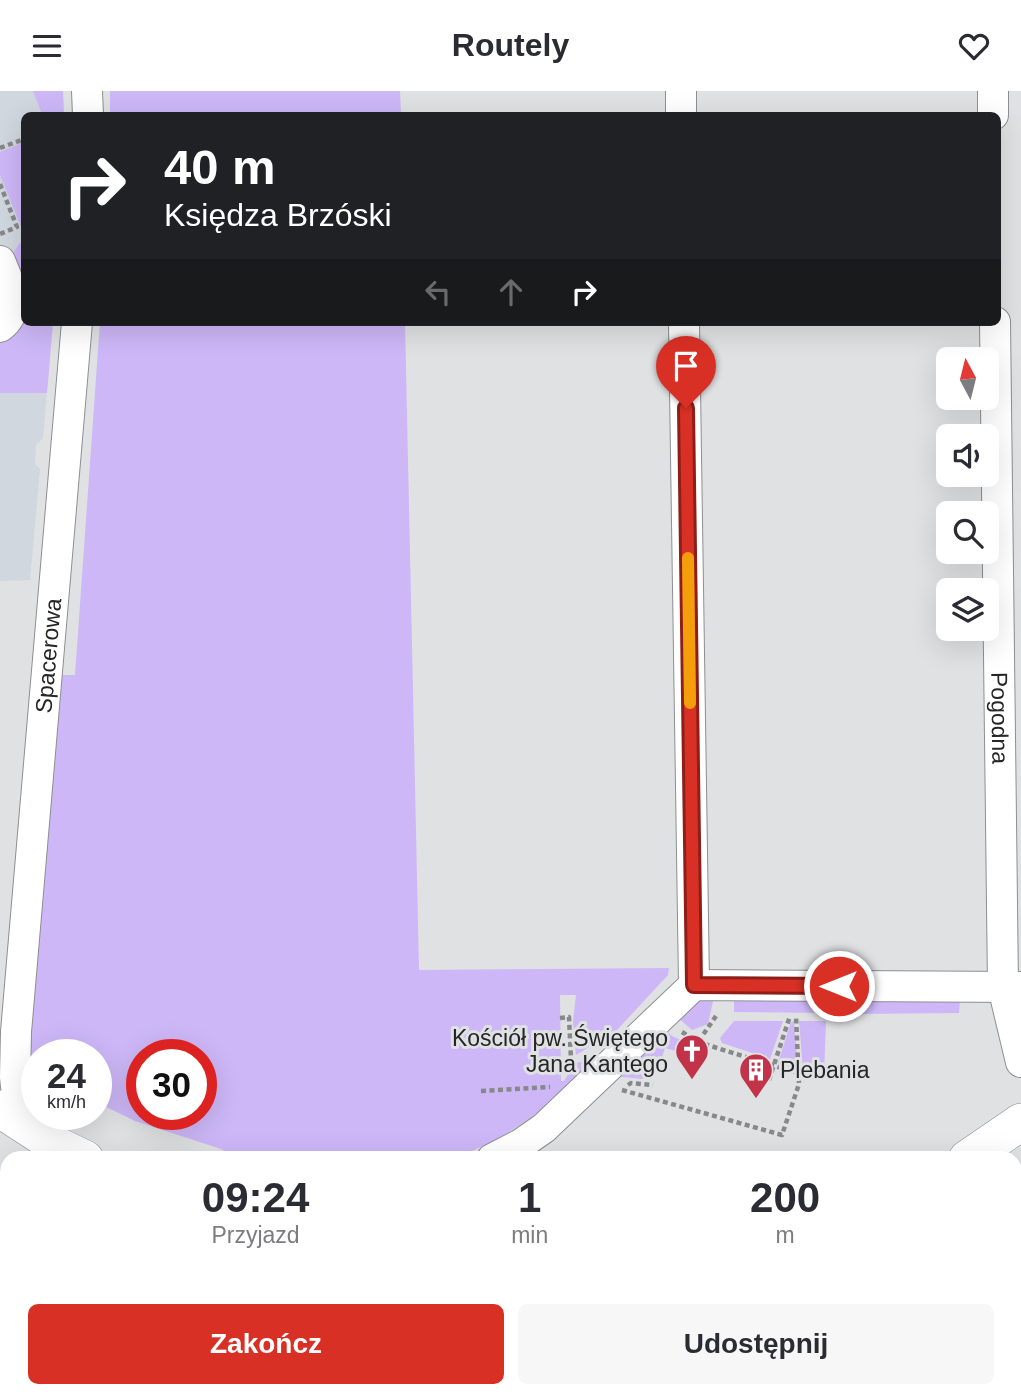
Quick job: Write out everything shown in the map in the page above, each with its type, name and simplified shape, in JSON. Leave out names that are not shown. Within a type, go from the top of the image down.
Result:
[{"type":"main road","points":[[10,1116],[70,1151]]},
{"type":"main road","points":[[978,1151],[1021,1122]]},
{"type":"main road","points":[[980,1151],[1021,1136]]},
{"type":"street","points":[[88,91],[88,112]]},
{"type":"street","points":[[681,91],[681,112]]},
{"type":"street","points":[[993,91],[993,112]]},
{"type":"street","points":[[0,261],[13,303],[7,322],[0,327]]},
{"type":"street","name":"Spacerowa","points":[[10,1116],[15,1077],[10,1001],[77,326]]},
{"type":"street","points":[[684,326],[694,985]]},
{"type":"street","name":"Pogodna","points":[[995,326],[1012,987],[1021,1062]]},
{"type":"street","points":[[507,1151],[544,1128],[694,985],[1012,987]]},
{"type":"path","points":[[0,148],[21,140]]},
{"type":"path","points":[[0,184],[17,227],[0,234]]},
{"type":"path","points":[[653,1085],[631,1083],[622,1090],[782,1135],[799,1084],[793,1016],[769,1080]]},
{"type":"path","points":[[560,1018],[569,1017],[571,1060]]},
{"type":"path","points":[[693,1057],[698,1042],[716,1017]]},
{"type":"path","points":[[684,1035],[698,1042],[813,1078]]},
{"type":"path","points":[[481,1091],[560,1086]]},
{"type":"shaded area","points":[[0,91],[63,91],[64,112],[21,112],[21,326],[53,326],[43,438],[36,445],[35,464],[40,469],[30,580],[0,581]]},
{"type":"shaded area","points":[[33,91],[63,91],[64,112],[41,112]]},
{"type":"shaded area","points":[[110,91],[400,91],[401,112],[110,112]]},
{"type":"shaded area","points":[[21,143],[21,227],[0,175],[0,152]]},
{"type":"shaded area","points":[[21,243],[21,326],[53,326],[47,393],[0,393],[0,338],[12,255]]},
{"type":"shaded area","points":[[100,326],[405,326],[419,970],[669,968],[668,975],[617,1030],[576,1055],[573,1021],[576,995],[560,995],[561,1081],[564,1081],[575,1063],[587,1061],[591,1067],[530,1118],[500,1138],[472,1151],[224,1151],[163,1130],[217,1130],[217,1039],[126,1039],[126,1117],[112,1110],[112,1039],[29,1039],[58,675],[75,675]]},
{"type":"shaded area","points":[[734,1000],[823,1000],[827,1003],[827,1013],[734,1012]]},
{"type":"shaded area","points":[[855,1000],[960,1000],[959,1013],[850,1014]]},
{"type":"shaded area","points":[[699,1001],[713,1001],[708,1024],[692,1030],[677,1017]]},
{"type":"shaded area","points":[[734,1021],[783,1021],[770,1059],[722,1043],[720,1038]]},
{"type":"shaded area","points":[[794,1021],[798,1070],[778,1063],[791,1022]]},
{"type":"shaded area","points":[[799,1021],[826,1021],[824,1075],[803,1069]]},
{"type":"shaded area","points":[[664,1028],[672,1036],[685,1042],[679,1052],[665,1048],[661,1060],[649,1058],[643,1069],[643,1079],[613,1076]]},
{"type":"slow traffic","points":[[688,558],[690,703]]},
{"type":"place","name":"Kościół pw. Świętego Jana Kantego","points":[[692,1081]]},
{"type":"place","name":"Plebania","points":[[756,1100]]},
{"type":"route","points":[[686,408],[694,985],[839,986]]}]
